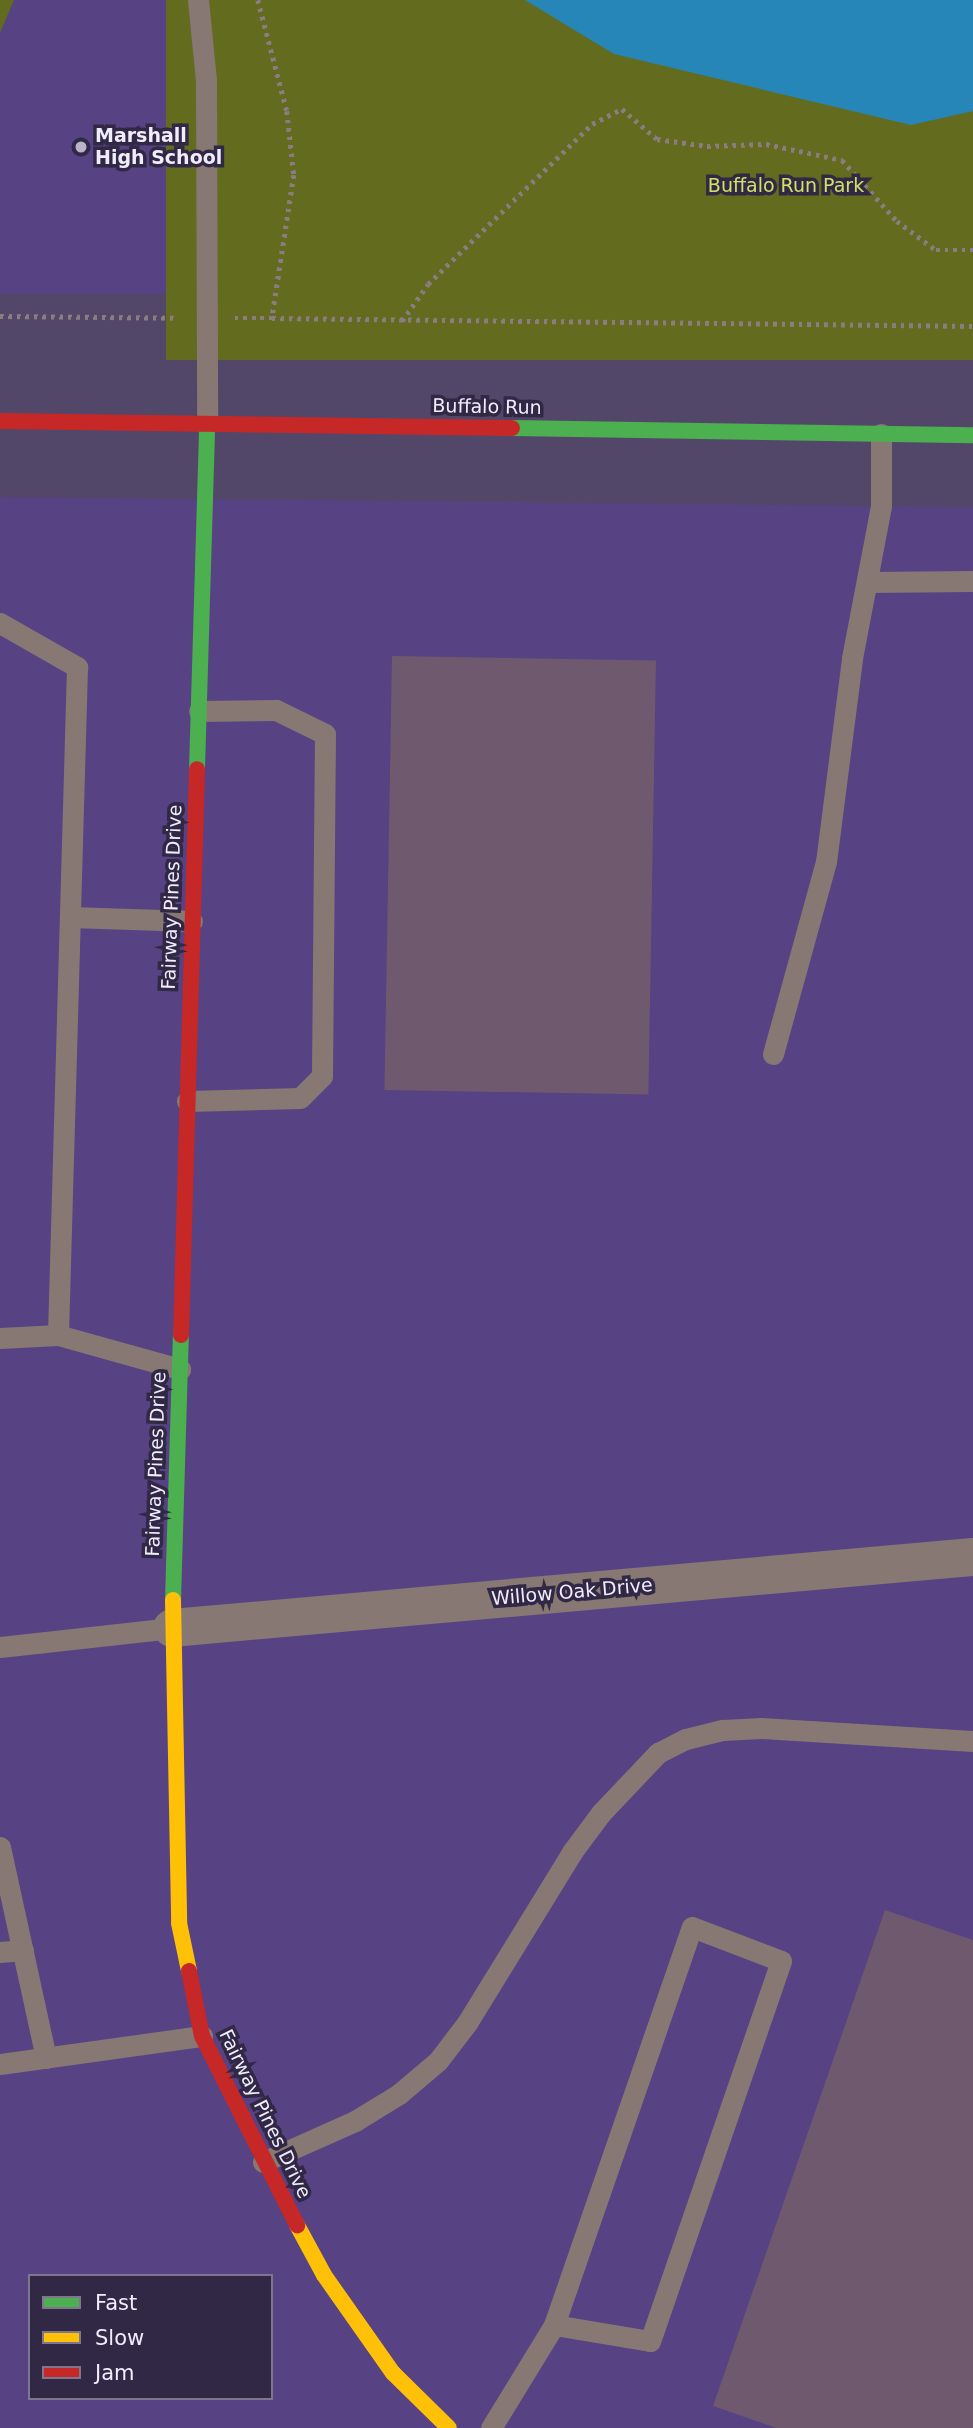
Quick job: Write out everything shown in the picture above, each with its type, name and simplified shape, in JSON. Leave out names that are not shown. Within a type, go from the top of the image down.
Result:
[{"type":"street","name":"Buffalo Run","points":[[0,421],[973,435]]},
{"type":"street","name":"Fairway Pines Drive","points":[[207,424],[172,1628],[179,1923],[202,2036],[263,2162],[324,2275],[393,2373],[447,2427]]},
{"type":"street","name":"Willow Oak Drive","points":[[172,1628],[973,1557]]},
{"type":"lane","points":[[198,0],[206,80],[207,424]]},
{"type":"lane","points":[[774,1054],[827,862],[867,582],[881,506],[881,434]]},
{"type":"lane","points":[[867,582],[973,581]]},
{"type":"lane","points":[[0,622],[77,667],[58,1335]]},
{"type":"lane","points":[[187,1101],[300,1098],[322,1076],[325,734],[276,710],[199,711]]},
{"type":"lane","points":[[70,918],[192,921]]},
{"type":"lane","points":[[0,1338],[58,1335],[180,1368]]},
{"type":"lane","points":[[0,1647],[172,1628]]},
{"type":"lane","points":[[263,2162],[355,2121],[400,2094],[438,2062],[467,2023],[572,1852],[601,1813],[658,1754],[686,1740],[736,1729],[966,1740]]},
{"type":"lane","points":[[0,1847],[46,2058]]},
{"type":"lane","points":[[491,2428],[554,2325],[692,1927],[781,1961],[650,2341],[554,2325]]},
{"type":"lane","points":[[0,1952],[23,1950]]},
{"type":"lane","points":[[0,2064],[202,2036]]},
{"type":"path","points":[[258,0],[287,111],[294,175],[272,318]]},
{"type":"path","points":[[402,321],[428,284],[592,124],[622,109],[657,139],[707,146],[766,144],[842,160],[897,221],[936,250],[973,250]]},
{"type":"path","points":[[0,316],[973,326]]},
{"type":"shaded area","name":"Marshall High School","points":[[0,0],[166,0],[166,294],[0,294]]},
{"type":"shaded area","points":[[0,497],[973,507],[973,2428],[0,2428]]},
{"type":"green space","points":[[0,0],[14,0],[0,33]]},
{"type":"green space","name":"Buffalo Run Park","points":[[166,0],[973,0],[973,360],[166,360]]},
{"type":"water","points":[[525,0],[973,0],[973,111],[911,125],[614,54]]},
{"type":"building","points":[[392,656],[656,661],[648,1095],[384,1090]]},
{"type":"building","points":[[885,1910],[973,1940],[973,2428],[776,2428],[713,2406]]},
{"type":"traffic: fast","points":[[197,769],[207,424]]},
{"type":"traffic: fast","points":[[512,428],[973,435]]},
{"type":"traffic: fast","points":[[173,1600],[181,1335]]},
{"type":"traffic: slow","points":[[173,1600],[179,1923],[189,1971]]},
{"type":"traffic: slow","points":[[297,2225],[324,2275],[393,2373],[449,2428]]},
{"type":"traffic: jam","points":[[0,421],[512,428]]},
{"type":"traffic: jam","points":[[181,1335],[197,769]]},
{"type":"traffic: jam","points":[[189,1971],[202,2036],[297,2225]]},
{"type":"place","name":"Marshall High School","points":[[81,147]]}]
